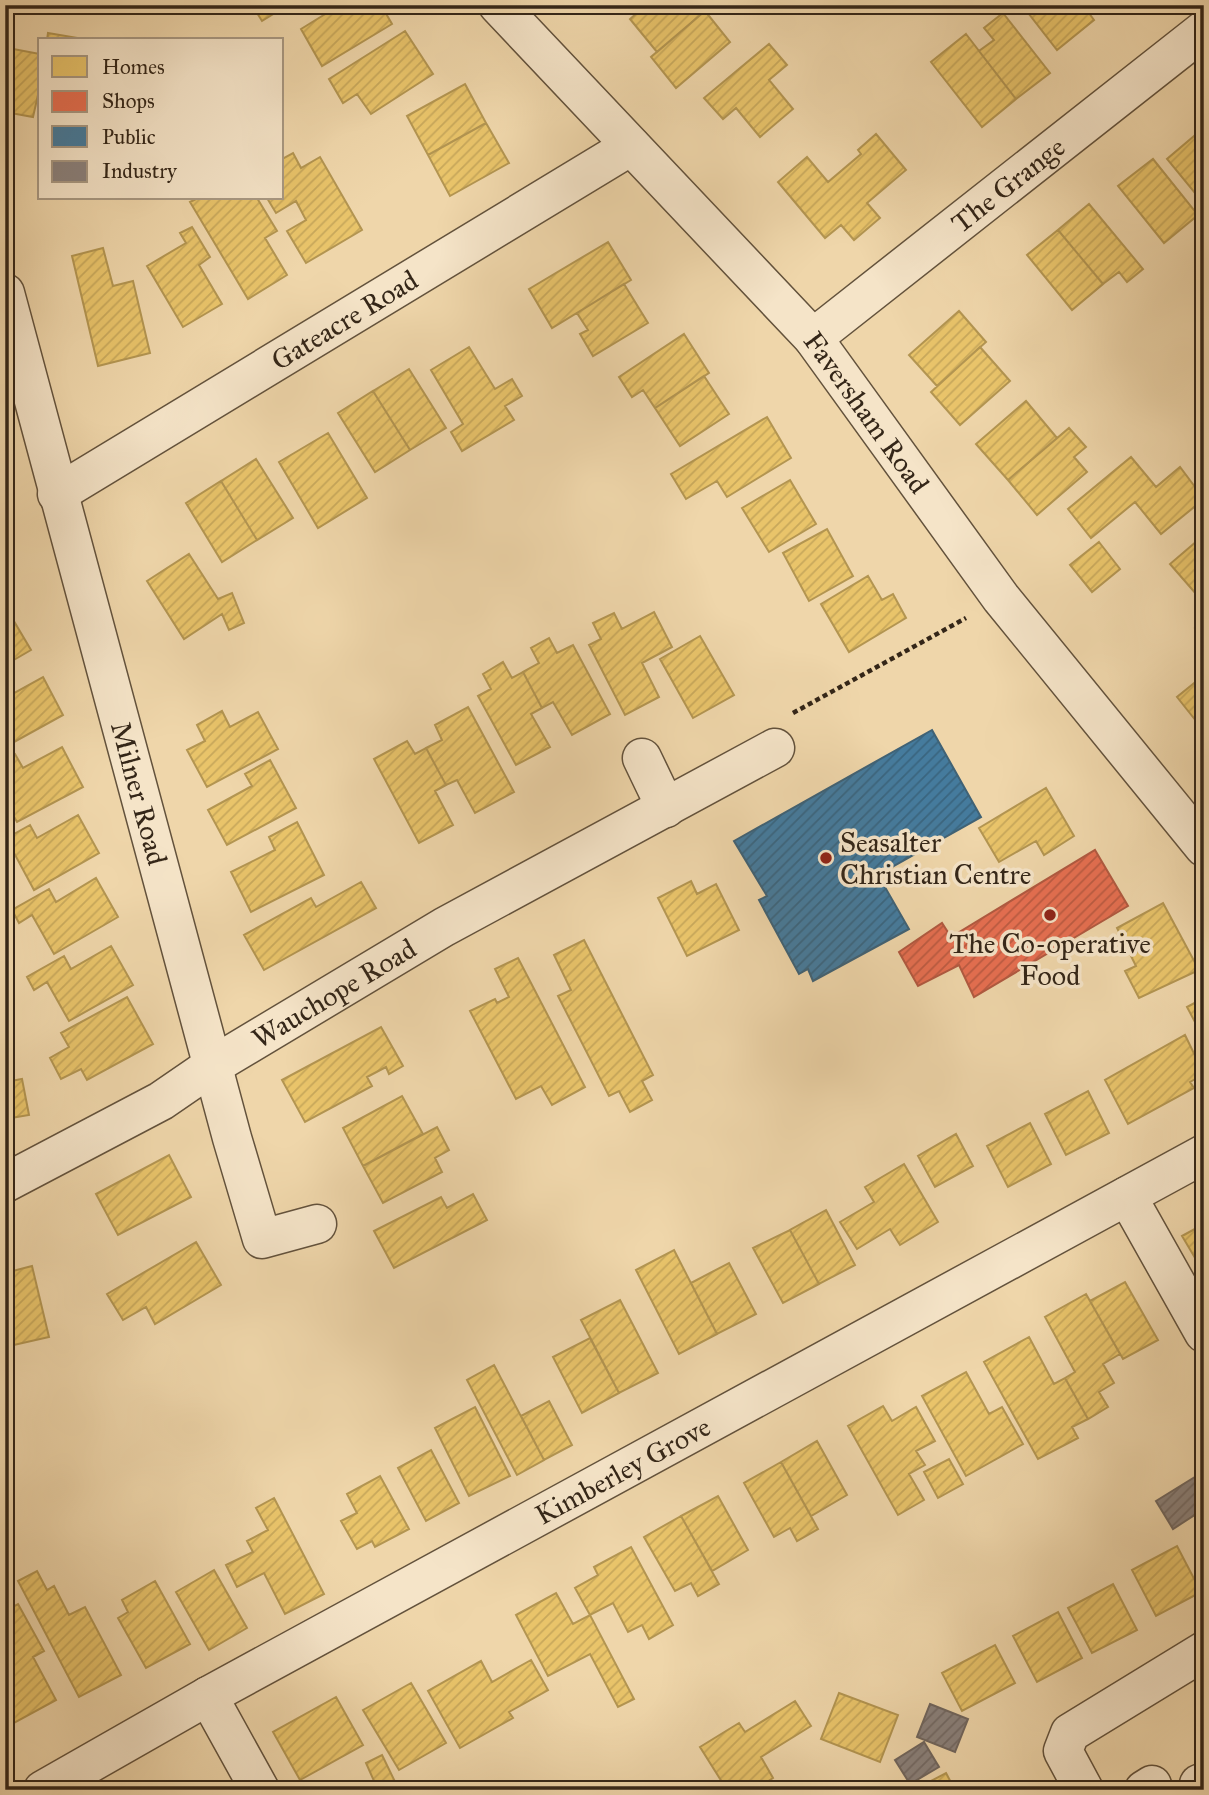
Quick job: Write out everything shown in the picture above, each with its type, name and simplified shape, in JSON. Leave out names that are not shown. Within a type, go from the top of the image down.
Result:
[{"type":"street","name":"Faversham Road","points":[[498,5],[813,338],[1001,598],[1204,847]]},
{"type":"street","points":[[1191,5],[1204,20]]},
{"type":"street","name":"The Grange","points":[[813,338],[1204,30]]},
{"type":"street","name":"Gateacre Road","points":[[57,494],[631,146]]},
{"type":"street","name":"Milner Road","points":[[5,293],[212,1066],[262,1239],[317,1224]]},
{"type":"street","name":"Wauchope Road","points":[[5,1182],[161,1101],[212,1066],[444,927],[666,808],[781,732]]},
{"type":"street","points":[[642,758],[666,808]]},
{"type":"street","name":"Kimberley Grove","points":[[43,1790],[208,1696],[1204,1154]]},
{"type":"street","points":[[1127,1196],[1204,1334]]},
{"type":"street","points":[[1084,1790],[1063,1751],[1070,1733],[1204,1651]]},
{"type":"street","points":[[208,1696],[260,1790]]},
{"type":"path","points":[[781,732],[1001,598]]},
{"type":"building: Homes","points":[[252,5],[288,5],[262,21]]},
{"type":"building: Homes","points":[[340,5],[381,5],[392,24],[322,66],[301,29]]},
{"type":"building: Homes","points":[[646,5],[712,5],[657,52],[630,19]]},
{"type":"building: Homes","points":[[1022,5],[1083,5],[1094,20],[1057,50]]},
{"type":"building: Homes","points":[[705,11],[730,42],[676,88],[651,57]]},
{"type":"building: Homes","points":[[1003,13],[1050,73],[1016,99],[979,51],[994,40],[984,28]]},
{"type":"building: Homes","points":[[5,27],[11,28],[5,61]]},
{"type":"building: Homes","points":[[405,31],[433,74],[371,114],[357,94],[343,103],[329,79]]},
{"type":"building: Homes","points":[[48,33],[78,38],[47,38]]},
{"type":"building: Homes","points":[[966,34],[1016,99],[982,127],[931,62]]},
{"type":"building: Homes","points":[[769,44],[787,65],[769,80],[793,109],[760,137],[736,108],[723,119],[704,98]]},
{"type":"building: Homes","points":[[8,48],[38,54],[38,95],[33,117],[5,112]]},
{"type":"building: Homes","points":[[465,84],[486,123],[428,155],[407,116]]},
{"type":"building: Homes","points":[[486,123],[509,163],[450,196],[428,155]]},
{"type":"building: Homes","points":[[1200,131],[1204,136],[1204,204],[1167,159]]},
{"type":"building: Homes","points":[[876,134],[906,170],[867,203],[880,218],[854,240],[841,225],[825,238],[778,182],[807,157],[828,182],[861,154],[858,150]]},
{"type":"building: Homes","points":[[293,153],[301,168],[320,157],[362,230],[306,263],[287,231],[306,220],[296,201],[276,213],[268,200],[284,200],[284,158]]},
{"type":"building: Homes","points":[[1153,159],[1198,215],[1164,243],[1118,186]]},
{"type":"building: Homes","points":[[258,200],[277,231],[265,238],[287,275],[248,299],[190,202]]},
{"type":"building: Homes","points":[[1089,204],[1143,269],[1127,282],[1119,272],[1103,284],[1058,230]]},
{"type":"building: Homes","points":[[192,227],[210,257],[199,265],[222,304],[183,327],[147,266],[186,243],[180,233]]},
{"type":"building: Homes","points":[[1058,230],[1103,284],[1072,310],[1027,255]]},
{"type":"building: Homes","points":[[608,242],[631,280],[552,328],[529,289]]},
{"type":"building: Homes","points":[[103,248],[113,286],[133,281],[150,353],[98,366],[72,256]]},
{"type":"building: Homes","points":[[624,284],[648,323],[593,356],[580,334],[588,330],[577,313]]},
{"type":"building: Homes","points":[[959,311],[986,342],[937,386],[909,355]]},
{"type":"building: Homes","points":[[684,334],[709,373],[655,408],[643,390],[632,397],[619,377]]},
{"type":"building: Homes","points":[[469,347],[495,389],[512,379],[522,396],[505,406],[514,420],[462,451],[451,432],[463,424],[431,370]]},
{"type":"building: Homes","points":[[980,347],[1010,381],[960,425],[931,392]]},
{"type":"building: Homes","points":[[409,369],[446,428],[410,450],[373,391]]},
{"type":"building: Homes","points":[[704,376],[729,414],[680,446],[655,408]]},
{"type":"building: Homes","points":[[373,391],[410,450],[375,472],[338,413]]},
{"type":"building: Homes","points":[[1026,401],[1057,438],[1008,480],[976,444]]},
{"type":"building: Homes","points":[[767,417],[791,458],[727,497],[717,481],[686,499],[671,474]]},
{"type":"building: Homes","points":[[1069,428],[1086,447],[1074,457],[1087,472],[1037,515],[1008,480]]},
{"type":"building: Homes","points":[[328,433],[367,498],[318,528],[279,462]]},
{"type":"building: Homes","points":[[1131,457],[1156,487],[1180,467],[1204,499],[1161,534],[1135,502],[1091,538],[1068,509]]},
{"type":"building: Homes","points":[[256,459],[293,518],[257,540],[221,481]]},
{"type":"building: Homes","points":[[790,480],[816,524],[769,552],[742,508]]},
{"type":"building: Homes","points":[[221,481],[257,540],[222,562],[186,503]]},
{"type":"building: Homes","points":[[827,529],[853,576],[809,601],[783,553]]},
{"type":"building: Homes","points":[[1204,535],[1204,589],[1197,595],[1170,564]]},
{"type":"building: Homes","points":[[1099,542],[1120,569],[1092,592],[1070,565]]},
{"type":"building: Homes","points":[[189,554],[218,599],[232,593],[244,623],[229,630],[222,614],[184,639],[147,581]]},
{"type":"building: Homes","points":[[868,576],[882,600],[893,594],[906,618],[849,652],[821,604]]},
{"type":"building: Homes","points":[[5,606],[31,650],[5,665]]},
{"type":"building: Homes","points":[[654,612],[672,647],[642,663],[659,697],[625,715],[589,645],[601,639],[593,623],[614,613],[622,629]]},
{"type":"building: Homes","points":[[1204,619],[1204,637],[1195,628]]},
{"type":"building: Homes","points":[[700,636],[734,695],[693,718],[660,659]]},
{"type":"building: Homes","points":[[549,638],[557,653],[573,645],[610,714],[572,735],[553,702],[542,708],[523,672],[539,663],[531,648]]},
{"type":"building: Homes","points":[[503,662],[512,678],[523,672],[542,708],[531,714],[550,747],[516,765],[478,696],[491,689],[483,674]]},
{"type":"building: Homes","points":[[1204,675],[1204,731],[1177,697]]},
{"type":"building: Homes","points":[[43,677],[63,715],[5,747],[5,698]]},
{"type":"building: Homes","points":[[468,707],[514,792],[475,813],[457,780],[446,785],[426,748],[442,740],[435,725]]},
{"type":"building: Homes","points":[[222,711],[230,727],[258,712],[278,749],[207,787],[187,750],[205,741],[197,725]]},
{"type":"building: Homes","points":[[407,741],[415,754],[426,748],[446,785],[435,791],[453,825],[419,843],[374,759]]},
{"type":"building: Homes","points":[[62,747],[83,787],[17,822],[5,801],[5,759],[15,754],[23,768]]},
{"type":"building: Homes","points":[[270,760],[296,808],[227,845],[208,810],[252,786],[245,774]]},
{"type":"building: Homes","points":[[1046,788],[1074,836],[1044,855],[1036,841],[999,862],[979,828]]},
{"type":"building: Homes","points":[[78,815],[99,853],[34,890],[13,851],[5,855],[5,839],[30,825],[37,838]]},
{"type":"building: Homes","points":[[297,822],[324,875],[251,912],[231,872],[275,850],[269,837]]},
{"type":"building: Homes","points":[[96,878],[118,917],[54,954],[32,915],[19,923],[12,910],[49,889],[56,902]]},
{"type":"building: Homes","points":[[691,881],[697,894],[716,884],[739,930],[687,956],[658,898]]},
{"type":"building: Homes","points":[[361,882],[376,908],[264,970],[244,935],[311,898],[316,907]]},
{"type":"building: Homes","points":[[1163,903],[1199,970],[1139,998],[1125,971],[1136,966],[1117,928]]},
{"type":"building: Homes","points":[[584,940],[653,1075],[642,1081],[652,1100],[630,1112],[619,1091],[609,1096],[558,996],[571,990],[554,955]]},
{"type":"building: Homes","points":[[111,946],[133,985],[69,1021],[47,982],[34,990],[27,977],[64,956],[71,969]]},
{"type":"building: Homes","points":[[518,958],[585,1087],[552,1105],[541,1086],[516,1099],[470,1011],[495,999],[497,1003],[509,997],[495,969]]},
{"type":"building: Homes","points":[[127,997],[153,1044],[87,1080],[81,1069],[61,1079],[50,1058],[69,1047],[61,1033]]},
{"type":"building: Homes","points":[[1204,998],[1204,1039],[1187,1007]]},
{"type":"building: Homes","points":[[381,1027],[403,1066],[389,1074],[386,1067],[367,1077],[372,1086],[305,1122],[282,1080]]},
{"type":"building: Homes","points":[[1185,1035],[1204,1074],[1190,1082],[1194,1088],[1128,1124],[1105,1080]]},
{"type":"building: Homes","points":[[22,1079],[29,1115],[5,1119],[5,1082]]},
{"type":"building: Homes","points":[[1088,1091],[1109,1133],[1066,1155],[1045,1114]]},
{"type":"building: Homes","points":[[402,1096],[423,1134],[363,1166],[343,1128]]},
{"type":"building: Homes","points":[[1030,1123],[1051,1164],[1008,1187],[987,1146]]},
{"type":"building: Homes","points":[[437,1127],[449,1150],[435,1158],[442,1172],[383,1203],[363,1166]]},
{"type":"building: Homes","points":[[956,1134],[973,1166],[935,1187],[918,1156]]},
{"type":"building: Homes","points":[[169,1155],[191,1197],[118,1235],[96,1194]]},
{"type":"building: Homes","points":[[904,1164],[938,1222],[900,1245],[890,1229],[857,1249],[840,1222],[874,1202],[865,1187]]},
{"type":"building: Homes","points":[[473,1194],[487,1220],[394,1268],[374,1231],[441,1197],[447,1208]]},
{"type":"building: Homes","points":[[826,1210],[855,1265],[819,1284],[790,1230]]},
{"type":"building: Homes","points":[[1204,1224],[1204,1273],[1182,1236]]},
{"type":"building: Homes","points":[[790,1230],[819,1284],[783,1303],[753,1248]]},
{"type":"building: Homes","points":[[196,1242],[221,1285],[155,1324],[146,1307],[123,1320],[107,1294]]},
{"type":"building: Homes","points":[[674,1250],[717,1334],[679,1354],[636,1270]]},
{"type":"building: Homes","points":[[729,1263],[756,1314],[717,1334],[691,1283]]},
{"type":"building: Homes","points":[[32,1266],[49,1337],[5,1347],[5,1273]]},
{"type":"building: Homes","points":[[1125,1282],[1158,1340],[1123,1359],[1090,1301]]},
{"type":"building: Homes","points":[[1086,1294],[1120,1354],[1103,1364],[1114,1383],[1099,1392],[1108,1407],[1088,1419],[1065,1378],[1075,1372],[1045,1317]]},
{"type":"building: Homes","points":[[620,1300],[658,1373],[619,1393],[581,1320]]},
{"type":"building: Homes","points":[[1029,1337],[1054,1384],[1065,1378],[1088,1419],[1072,1427],[1078,1438],[1038,1459],[984,1362]]},
{"type":"building: Homes","points":[[590,1338],[619,1393],[582,1413],[553,1357]]},
{"type":"building: Homes","points":[[494,1365],[544,1460],[517,1475],[467,1380]]},
{"type":"building: Homes","points":[[966,1372],[989,1414],[1002,1407],[1023,1444],[966,1476],[922,1396]]},
{"type":"building: Homes","points":[[549,1401],[572,1445],[544,1460],[521,1416]]},
{"type":"building: Homes","points":[[883,1406],[892,1421],[916,1407],[935,1441],[916,1451],[925,1465],[909,1474],[924,1500],[898,1515],[848,1426]]},
{"type":"building: Homes","points":[[475,1407],[510,1476],[469,1496],[435,1428]]},
{"type":"building: Homes","points":[[817,1441],[847,1495],[811,1516],[781,1462]]},
{"type":"building: Homes","points":[[431,1450],[459,1503],[426,1521],[398,1468]]},
{"type":"building: Homes","points":[[949,1459],[963,1484],[938,1498],[924,1472]]},
{"type":"building: Homes","points":[[781,1462],[818,1529],[797,1541],[790,1528],[774,1537],[744,1483]]},
{"type":"building: Homes","points":[[380,1476],[409,1529],[375,1547],[372,1541],[357,1549],[341,1521],[357,1513],[347,1494]]},
{"type":"building: Homes","points":[[718,1496],[748,1550],[712,1571],[681,1516]]},
{"type":"building: Homes","points":[[274,1498],[324,1594],[285,1614],[264,1573],[237,1587],[226,1565],[253,1552],[247,1541],[268,1530],[256,1508]]},
{"type":"building: Homes","points":[[681,1516],[719,1584],[698,1596],[691,1583],[675,1591],[644,1537]]},
{"type":"building: Homes","points":[[1177,1546],[1201,1592],[1156,1616],[1132,1570]]},
{"type":"building: Homes","points":[[631,1547],[673,1625],[649,1639],[642,1625],[628,1632],[613,1603],[590,1615],[575,1588],[598,1575],[594,1567]]},
{"type":"building: Homes","points":[[214,1570],[247,1628],[209,1650],[176,1592]]},
{"type":"building: Homes","points":[[37,1571],[47,1590],[54,1586],[69,1615],[85,1607],[121,1675],[79,1697],[18,1581]]},
{"type":"building: Homes","points":[[155,1581],[190,1644],[146,1668],[118,1618],[128,1612],[122,1600]]},
{"type":"building: Homes","points":[[1113,1584],[1137,1630],[1092,1653],[1068,1608]]},
{"type":"building: Homes","points":[[556,1593],[573,1624],[590,1615],[634,1699],[618,1707],[590,1654],[548,1676],[516,1615]]},
{"type":"building: Homes","points":[[18,1604],[44,1651],[33,1657],[56,1700],[14,1723],[5,1707],[5,1611]]},
{"type":"building: Homes","points":[[1058,1612],[1082,1658],[1037,1682],[1013,1636]]},
{"type":"building: Homes","points":[[995,1645],[1015,1683],[962,1711],[942,1673]]},
{"type":"building: Homes","points":[[531,1660],[548,1690],[509,1712],[513,1718],[460,1748],[428,1691],[481,1661],[492,1682]]},
{"type":"building: Homes","points":[[411,1683],[446,1743],[399,1770],[363,1710]]},
{"type":"building: Homes","points":[[839,1693],[898,1715],[880,1762],[821,1739]]},
{"type":"building: Homes","points":[[336,1697],[363,1745],[300,1780],[273,1732]]},
{"type":"building: Homes","points":[[795,1701],[811,1726],[761,1757],[773,1778],[755,1790],[727,1790],[700,1747],[739,1723],[745,1732]]},
{"type":"building: Homes","points":[[382,1755],[399,1790],[378,1790],[366,1763]]},
{"type":"building: Homes","points":[[946,1773],[955,1790],[914,1790]]},
{"type":"building: Homes","points":[[204,1783],[208,1790],[193,1790]]},
{"type":"building: Shops","name":"The Co-operative Food","points":[[1095,850],[1128,906],[974,997],[959,965],[918,986],[899,952],[942,923],[951,937]]},
{"type":"building: Public","name":"Seasalter Christian Centre","points":[[932,730],[981,817],[878,875],[909,929],[813,981],[808,969],[799,974],[759,900],[767,896],[734,841]]},
{"type":"building: Industry","points":[[1203,1472],[1204,1509],[1173,1529],[1156,1501]]},
{"type":"building: Industry","points":[[930,1704],[968,1719],[955,1752],[917,1737]]},
{"type":"building: Industry","points":[[924,1742],[939,1767],[910,1784],[895,1760]]},
{"type":"place","name":"Seasalter Christian Centre","points":[[826,858]]},
{"type":"place","name":"The Co-operative Food","points":[[1050,915]]}]
